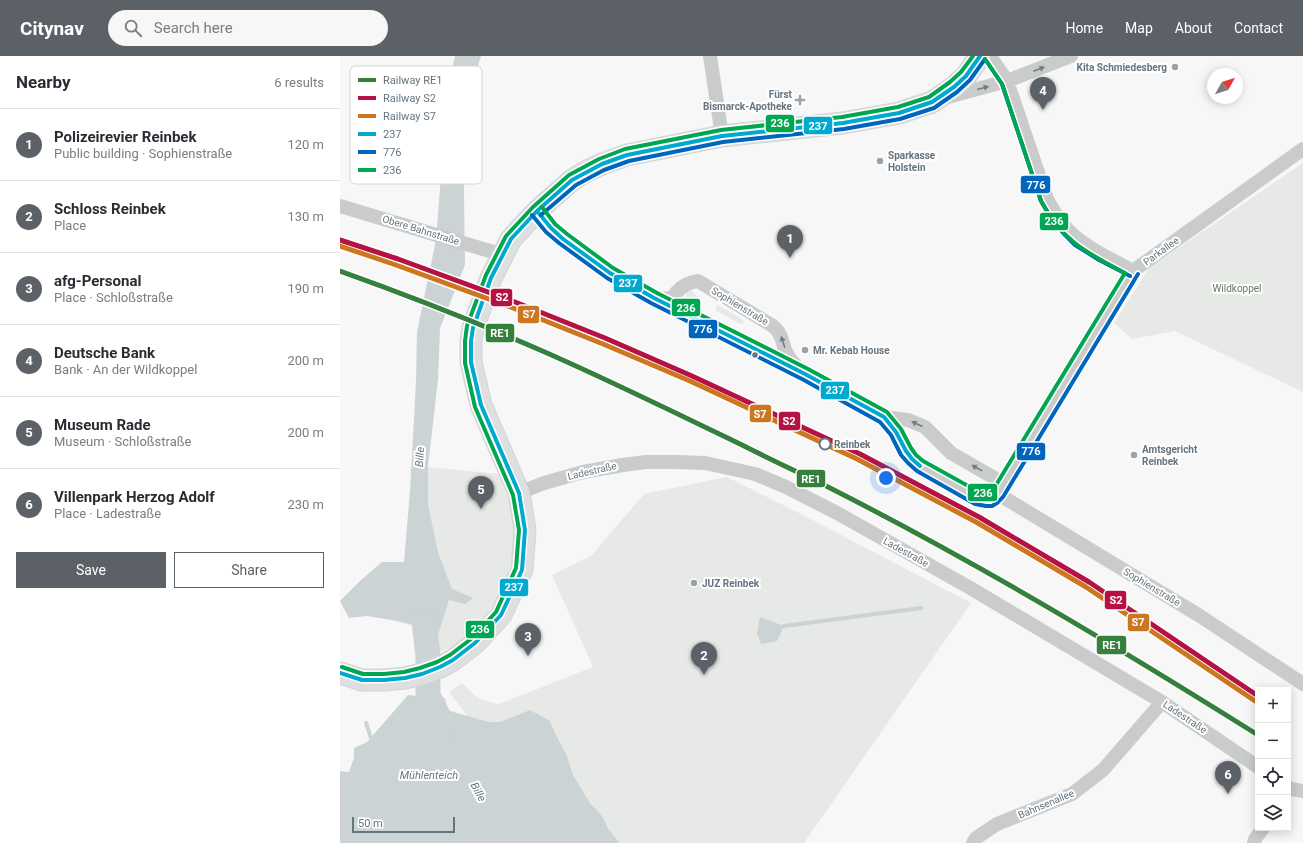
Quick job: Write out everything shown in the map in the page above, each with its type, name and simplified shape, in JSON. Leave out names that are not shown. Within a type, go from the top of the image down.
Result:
[{"type":"main road","points":[[340,673],[362,680],[405,678],[422,674],[453,660],[475,643],[502,615],[522,570],[525,530],[519,493],[481,405],[471,362],[471,341],[473,328],[490,278],[511,239],[537,211],[572,180],[602,164],[627,155],[722,136],[848,122],[899,113],[932,102],[954,87],[966,76],[980,56]]},
{"type":"street","points":[[710,56],[722,136]]},
{"type":"street","points":[[990,56],[1007,81],[1047,199],[1054,211],[1072,234],[1083,243],[1133,271]]},
{"type":"street","points":[[932,102],[1007,81],[1071,56]]},
{"type":"street","name":"Parkallee","points":[[998,494],[1133,271],[1303,149]]},
{"type":"street","name":"Obere Bahnstraße","points":[[340,206],[503,255]]},
{"type":"street","name":"Sophienstraße","points":[[537,211],[551,228],[575,248],[610,273],[654,298],[751,346],[884,417],[908,420],[924,427],[951,453],[999,481],[998,494],[993,500],[988,501],[977,498],[920,466],[906,451],[896,432],[884,417]]},
{"type":"street","name":"Sophienstraße","points":[[654,298],[662,299],[674,296],[679,289],[685,285],[698,281],[773,326],[782,337],[787,353],[795,365],[805,374]]},
{"type":"street","name":"Ladestraße","points":[[519,493],[544,483],[583,472],[623,464],[646,462],[705,463],[754,474],[786,487],[837,513],[972,589],[1162,702],[1255,765]]},
{"type":"street","name":"Sophienstraße","points":[[998,494],[1200,616],[1303,684]]},
{"type":"street","name":"Bahnsenallee","points":[[972,843],[976,838],[997,824],[1072,794],[1103,770],[1162,702]]},
{"type":"street","points":[[1254,843],[1261,831]]},
{"type":"green space","name":"Wildkoppel","points":[[1303,163],[1303,392],[1175,331],[1132,339],[1114,323],[1149,268]]},
{"type":"green space","points":[[688,291],[692,291],[696,295],[697,306],[695,309],[686,309],[685,307],[684,300]]},
{"type":"green space","points":[[718,305],[742,319],[744,322],[740,324],[717,311],[715,309]]},
{"type":"green space","points":[[428,467],[499,474],[512,508],[514,534],[511,564],[502,591],[483,619],[460,644],[433,654],[449,600],[465,604],[452,589],[438,552],[428,504]]},
{"type":"green space","points":[[727,477],[971,603],[804,843],[620,843],[609,830],[602,816],[590,803],[573,775],[567,756],[550,721],[510,719],[495,722],[468,717],[449,692],[462,683],[479,698],[499,704],[593,667],[552,575],[591,556],[644,494]]},
{"type":"water","points":[[455,56],[481,56],[478,66],[453,66]]},
{"type":"water","points":[[440,184],[464,184],[465,265],[440,328],[438,379],[428,467],[428,504],[438,552],[452,589],[473,598],[465,604],[449,600],[433,654],[425,657],[418,633],[412,625],[367,616],[349,618],[340,601],[382,562],[404,562],[410,491],[416,382],[417,332],[436,240]]},
{"type":"water","points":[[760,617],[784,626],[777,641],[761,644],[757,633]]},
{"type":"water","name":"Mühlenteich","points":[[408,695],[445,698],[447,710],[472,718],[492,722],[501,721],[530,710],[550,721],[567,756],[573,775],[590,803],[602,816],[609,830],[620,843],[340,843],[340,771],[349,772],[354,758],[354,748],[367,742]]},
{"type":"waterway","points":[[784,626],[921,608]]},
{"type":"waterway","name":"Bille","points":[[424,621],[428,656],[428,696],[444,727]]},
{"type":"waterway","points":[[366,723],[371,738]]},
{"type":"rail line","name":"S2","points":[[340,240],[398,259],[515,302],[605,338],[692,376],[860,454],[979,517],[1089,582],[1255,694]]},
{"type":"rail line","name":"S7","points":[[340,246],[513,308],[603,344],[690,381],[857,459],[976,522],[1086,587],[1255,701]]},
{"type":"rail line","name":"RE1","points":[[340,271],[444,310],[547,353],[598,376],[832,489],[941,546],[1048,607],[1255,733]]},
{"type":"transit line","name":"236","points":[[342,667],[363,674],[404,672],[437,662],[450,655],[471,639],[496,612],[516,568],[519,530],[513,495],[475,407],[465,363],[465,341],[467,326],[486,275],[506,236],[533,207],[569,175],[599,159],[625,149],[721,130],[842,117],[898,107],[929,97],[961,72],[973,56]]},
{"type":"transit line","name":"237","points":[[340,673],[362,680],[405,678],[422,674],[453,660],[475,643],[501,615],[522,570],[525,530],[519,493],[481,405],[471,362],[471,341],[473,328],[491,278],[511,239],[537,211],[572,180],[602,164],[627,155],[722,136],[843,123],[899,113],[932,102],[954,87],[966,76],[980,56]]},
{"type":"transit line","name":"776","points":[[985,59],[1002,84],[1041,201],[1053,221],[1075,245],[1099,260],[1130,276]]},
{"type":"transit line","name":"776","points":[[541,215],[576,185],[604,170],[629,161],[723,142],[844,129],[900,119],[934,108],[957,92],[970,80],[985,59]]},
{"type":"transit line","name":"236","points":[[542,207],[555,224],[613,268],[657,293],[808,369],[887,412],[901,429],[916,455],[923,461],[979,492],[989,494],[993,490],[1125,273],[1087,252],[1067,236],[1049,215],[1041,201],[1002,84],[985,59]]},
{"type":"transit line","name":"237","points":[[537,211],[551,228],[563,239],[610,273],[654,298],[805,374],[884,417],[896,432],[906,451],[920,466]]},
{"type":"transit line","name":"776","points":[[532,215],[546,232],[559,243],[607,278],[651,303],[802,379],[880,422],[891,435],[901,455],[917,471],[975,504],[986,506],[992,506],[1003,497],[1138,274]]},
{"type":"place","name":"Kita Schmiedesberg","points":[[1175,67]]},
{"type":"place","name":"Fürst Bismarck-Apotheke","points":[[800,100]]},
{"type":"place","name":"Deutsche Bank","points":[[1043,110]]},
{"type":"place","name":"Sparkasse Holstein","points":[[880,161]]},
{"type":"place","name":"Polizeirevier Reinbek","points":[[790,258]]},
{"type":"place","name":"Mr. Kebab House","points":[[805,350]]},
{"type":"place","name":"Reinbek","points":[[825,444]]},
{"type":"place","name":"Amtsgericht Reinbek","points":[[1134,455]]},
{"type":"place","name":"Museum Rade","points":[[481,509]]},
{"type":"place","name":"JUZ Reinbek","points":[[694,583]]},
{"type":"place","name":"afg-Personal","points":[[528,656]]},
{"type":"place","name":"Schloss Reinbek","points":[[704,675]]},
{"type":"place","name":"Villenpark Herzog Adolf","points":[[1228,794]]}]
